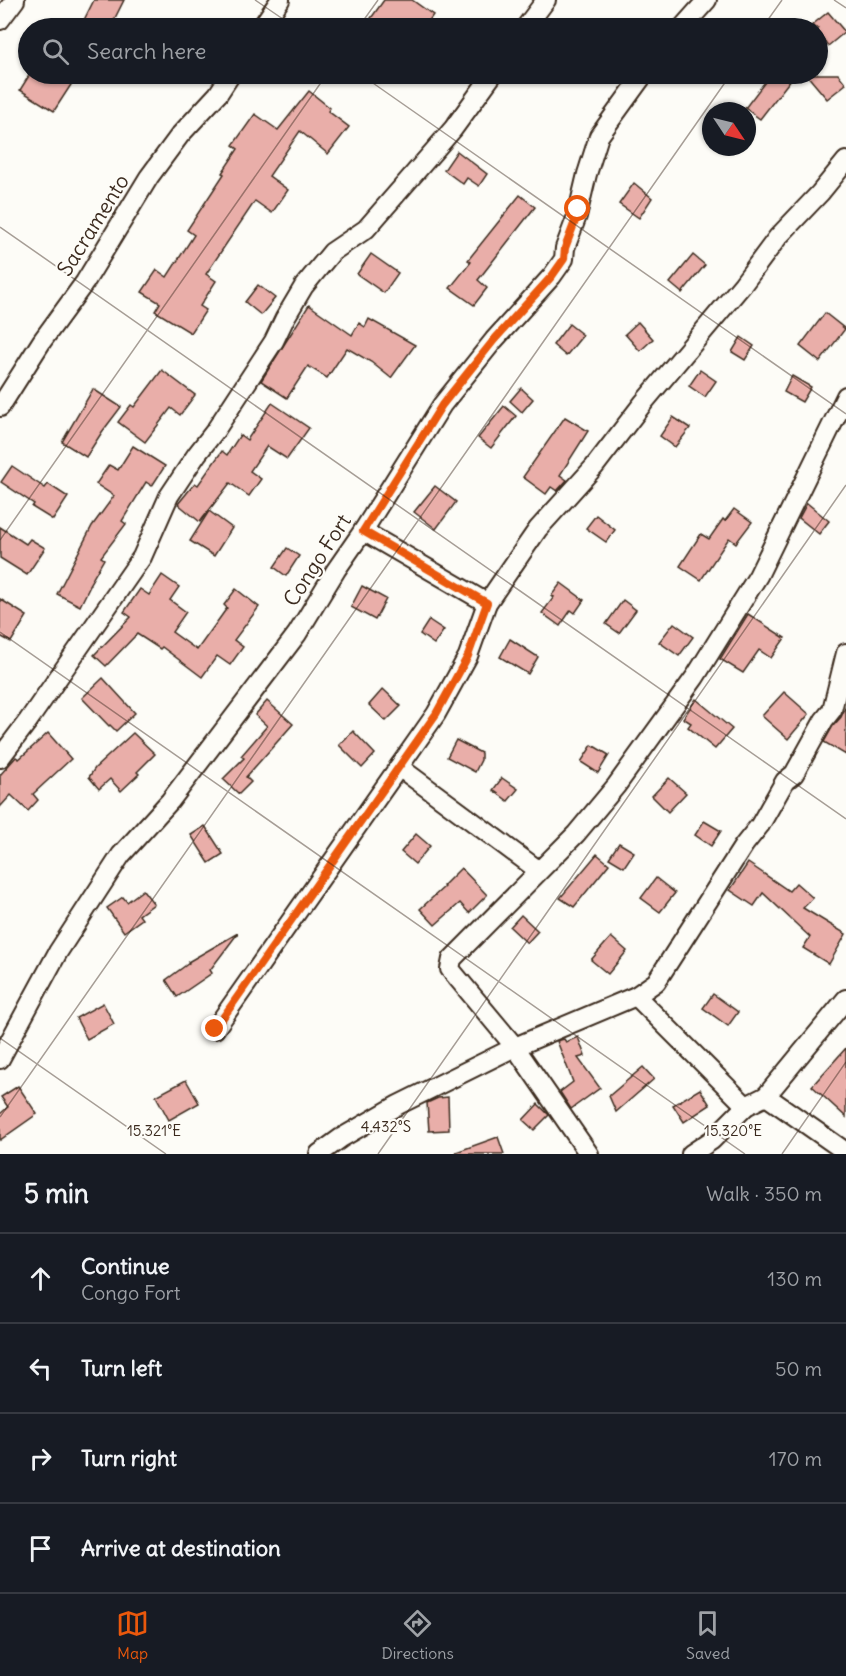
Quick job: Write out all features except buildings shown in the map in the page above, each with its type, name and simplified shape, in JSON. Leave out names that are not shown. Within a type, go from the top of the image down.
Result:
[{"type":"street","points":[[0,20],[15,0]]},
{"type":"street","points":[[268,18],[280,0]]},
{"type":"street","points":[[532,18],[546,0]]},
{"type":"street","points":[[692,18],[707,0]]},
{"type":"street","name":"Sacramento","points":[[0,406],[42,341],[85,282],[149,177],[180,135],[224,84]]},
{"type":"street","points":[[0,758],[28,722],[142,557],[169,496],[274,341],[304,286],[332,252],[366,229],[453,129],[486,84]]},
{"type":"street","name":"Congo Fort","points":[[0,1059],[58,952],[121,855],[170,801],[297,634],[442,405],[564,259],[565,248],[577,216],[599,136],[637,84]]},
{"type":"street","points":[[215,1029],[436,714],[468,656],[487,603],[538,529],[594,467],[778,237],[820,193],[846,161]]},
{"type":"street","points":[[589,1154],[515,1047],[450,969],[452,959],[576,834],[616,786],[695,677],[758,576],[846,396]]},
{"type":"street","points":[[363,531],[487,603]]},
{"type":"street","points":[[319,1154],[341,1138],[398,1105],[515,1047],[636,996],[660,978],[744,845],[760,825],[785,781],[794,774],[832,710],[846,653]]},
{"type":"street","points":[[399,767],[538,870]]},
{"type":"street","points":[[636,996],[746,1106]]},
{"type":"street","points":[[690,1154],[712,1140],[746,1106],[766,1096],[846,999]]},
{"type":"street","points":[[766,1096],[846,1152]]},
{"type":"route","points":[[215,1029],[436,714],[468,656],[487,603],[363,531],[442,405],[564,259],[565,248],[578,209]]}]
